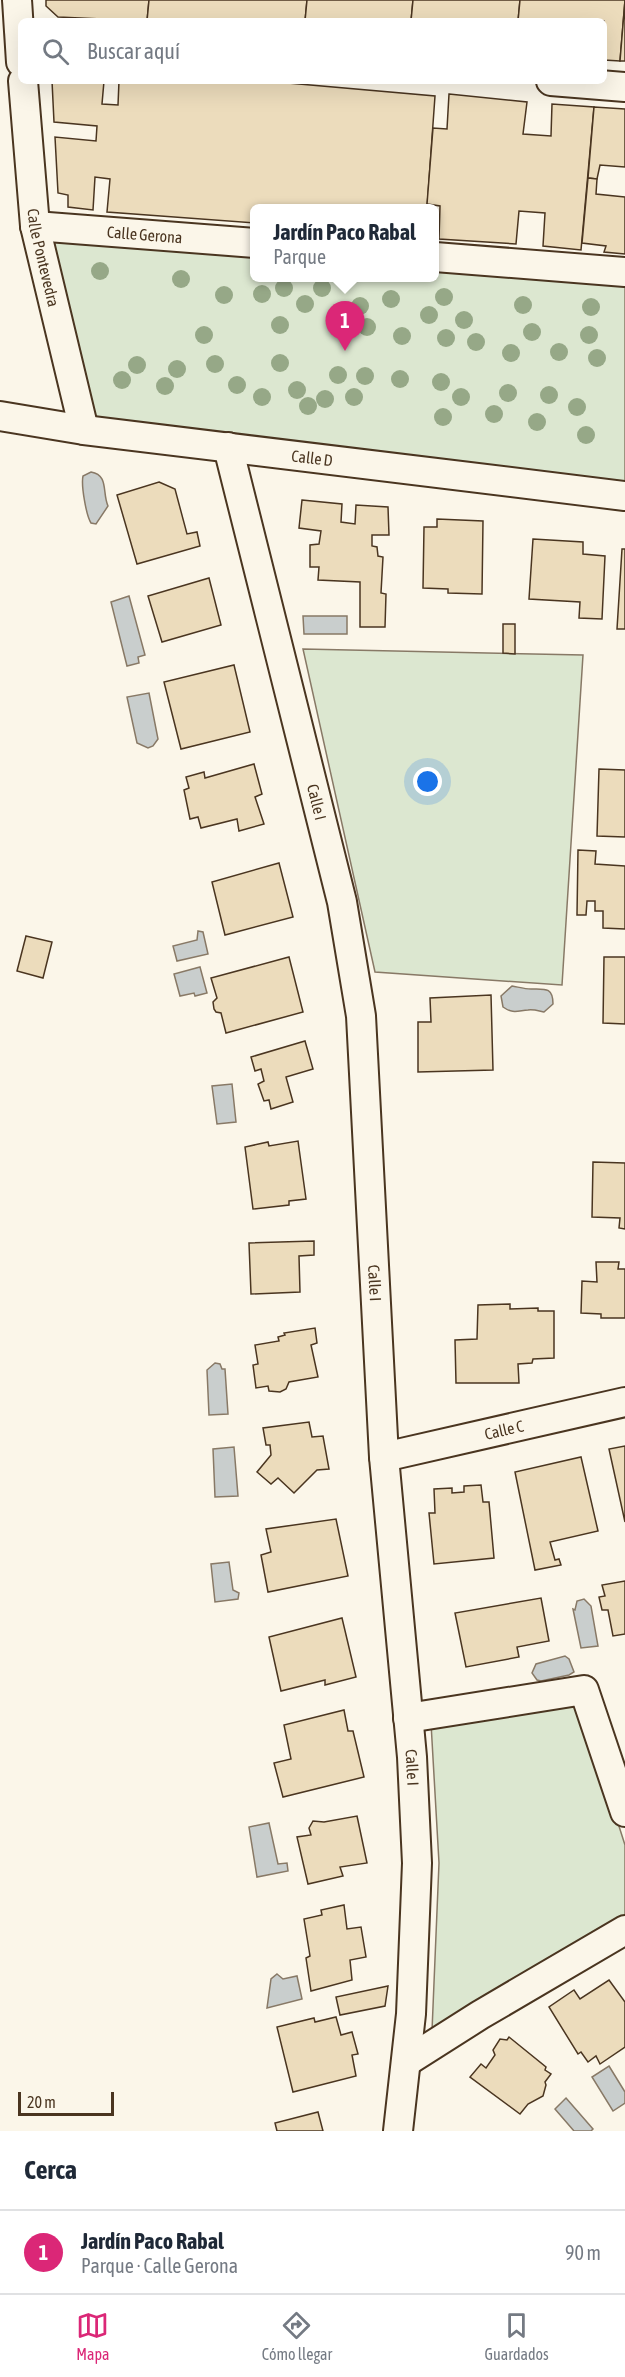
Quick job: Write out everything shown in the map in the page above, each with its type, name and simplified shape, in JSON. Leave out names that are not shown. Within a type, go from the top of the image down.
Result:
[{"type":"street","points":[[17,0],[18,18]]},
{"type":"street","name":"Calle Pontevedra","points":[[23,84],[35,226],[84,430]]},
{"type":"street","points":[[588,84],[625,87]]},
{"type":"street","name":"Calle Gerona","points":[[35,226],[250,243]]},
{"type":"street","points":[[439,257],[625,272]]},
{"type":"street","name":"Calle D","points":[[0,416],[84,430],[625,496]]},
{"type":"street","name":"Calle I","points":[[228,447],[342,902],[361,1016],[384,1457],[408,1718],[417,1863],[411,2014],[398,2131]]},
{"type":"street","name":"Calle C","points":[[384,1457],[625,1402]]},
{"type":"street","points":[[408,1718],[584,1690],[625,1812]]},
{"type":"street","points":[[406,2062],[480,2015],[625,1930]]},
{"type":"green space","points":[[35,226],[250,243],[250,282],[439,282],[439,257],[625,272],[625,496],[84,430]]},
{"type":"green space","points":[[303,649],[583,655],[562,985],[375,972]]},
{"type":"green space","points":[[578,1698],[625,1845],[625,1915],[432,2031],[439,1863],[431,1723]]},
{"type":"shaded area","points":[[91,472],[97,474],[103,481],[108,506],[96,524],[91,523],[89,519],[83,493],[83,476]]},
{"type":"shaded area","points":[[129,596],[145,655],[138,657],[139,663],[127,666],[111,602]]},
{"type":"shaded area","points":[[303,616],[347,616],[347,634],[304,634]]},
{"type":"shaded area","points":[[149,693],[158,739],[153,746],[148,748],[137,743],[127,697]]},
{"type":"shaded area","points":[[198,931],[203,932],[208,954],[177,961],[173,946],[197,940]]},
{"type":"shaded area","points":[[200,967],[207,993],[180,996],[174,974]]},
{"type":"shaded area","points":[[512,986],[547,990],[552,994],[553,1004],[544,1012],[510,1011],[503,1007],[501,996]]},
{"type":"shaded area","points":[[232,1084],[236,1122],[217,1124],[212,1086]]},
{"type":"shaded area","points":[[215,1363],[225,1369],[228,1414],[209,1415],[207,1370]]},
{"type":"shaded area","points":[[234,1447],[238,1496],[215,1497],[213,1449]]},
{"type":"shaded area","points":[[229,1562],[233,1590],[239,1593],[238,1599],[215,1602],[211,1564]]},
{"type":"shaded area","points":[[584,1599],[591,1606],[598,1646],[581,1648],[573,1609],[575,1610],[577,1601]]},
{"type":"shaded area","points":[[565,1656],[569,1659],[574,1672],[569,1675],[541,1681],[537,1680],[532,1673],[536,1664]]},
{"type":"shaded area","points":[[269,1823],[278,1864],[287,1863],[288,1871],[257,1877],[249,1827]]},
{"type":"shaded area","points":[[277,1974],[283,1979],[297,1976],[302,1999],[267,2008],[271,1979]]},
{"type":"shaded area","points":[[609,2066],[625,2092],[625,2103],[613,2111],[592,2077]]},
{"type":"shaded area","points":[[566,2098],[593,2129],[591,2131],[574,2131],[555,2109]]},
{"type":"building","points":[[46,0],[149,0],[147,18],[58,17],[46,6]]},
{"type":"building","points":[[149,0],[307,0],[305,18],[147,18]]},
{"type":"building","points":[[307,0],[413,0],[411,18],[305,18]]},
{"type":"building","points":[[413,0],[520,0],[518,18],[411,18]]},
{"type":"building","points":[[520,0],[625,0],[620,61],[607,60],[607,18],[518,18]]},
{"type":"building","points":[[625,0],[625,61],[620,61]]},
{"type":"building","points":[[52,84],[104,84],[102,104],[118,105],[119,84],[299,84],[435,96],[427,204],[250,204],[250,223],[107,212],[110,179],[95,177],[93,210],[68,207],[68,195],[58,193],[55,137],[96,141],[97,126],[54,122]]},
{"type":"building","points":[[449,94],[527,102],[523,134],[551,136],[552,104],[594,107],[581,250],[543,246],[545,213],[519,211],[516,244],[439,239],[440,206],[439,204],[427,204],[433,128],[447,129]]},
{"type":"building","points":[[594,107],[625,109],[625,167],[600,165],[597,179],[588,178]]},
{"type":"building","points":[[588,178],[597,179],[596,194],[625,197],[625,254],[604,252],[606,246],[582,243]]},
{"type":"building","points":[[159,482],[175,489],[187,534],[197,532],[200,546],[137,564],[117,495]]},
{"type":"building","points":[[302,500],[342,504],[341,522],[355,524],[356,505],[388,507],[389,535],[372,535],[372,546],[377,547],[378,556],[383,557],[381,593],[386,594],[385,627],[360,627],[360,582],[318,580],[319,567],[310,567],[310,545],[319,544],[321,531],[299,528]]},
{"type":"building","points":[[437,519],[483,521],[482,594],[448,593],[448,589],[423,588],[424,527],[437,527]]},
{"type":"building","points":[[533,539],[583,542],[583,554],[605,556],[602,619],[579,618],[580,602],[529,599]]},
{"type":"building","points":[[622,549],[625,549],[625,629],[617,629]]},
{"type":"building","points":[[209,578],[221,625],[162,642],[148,596]]},
{"type":"building","points":[[503,624],[515,624],[515,654],[503,653]]},
{"type":"building","points":[[234,665],[250,732],[181,749],[164,682]]},
{"type":"building","points":[[254,764],[262,794],[255,797],[264,824],[239,831],[237,819],[201,828],[198,817],[190,819],[184,790],[189,788],[186,777],[204,772],[205,778]]},
{"type":"building","points":[[599,769],[625,770],[625,837],[597,836]]},
{"type":"building","points":[[578,850],[596,851],[595,864],[625,866],[625,929],[603,928],[603,911],[595,911],[595,901],[587,901],[586,915],[577,915]]},
{"type":"building","points":[[279,863],[293,917],[225,935],[212,882]]},
{"type":"building","points":[[26,936],[52,942],[43,978],[17,971]]},
{"type":"building","points":[[289,957],[303,1012],[226,1033],[221,1013],[214,1009],[213,1002],[217,998],[211,978]]},
{"type":"building","points":[[604,957],[625,957],[625,1024],[603,1023]]},
{"type":"building","points":[[491,995],[493,1070],[418,1072],[418,1022],[431,1022],[430,998]]},
{"type":"building","points":[[305,1041],[313,1069],[286,1077],[293,1102],[271,1109],[269,1100],[264,1101],[258,1084],[264,1081],[261,1069],[255,1071],[251,1057]]},
{"type":"building","points":[[298,1141],[306,1199],[289,1201],[289,1205],[253,1209],[245,1147],[268,1142],[269,1146]]},
{"type":"building","points":[[593,1162],[625,1163],[625,1229],[619,1228],[620,1218],[592,1217]]},
{"type":"building","points":[[314,1241],[314,1255],[299,1256],[300,1292],[251,1294],[249,1243]]},
{"type":"building","points":[[596,1262],[619,1262],[618,1269],[625,1269],[625,1318],[601,1318],[601,1314],[581,1313],[582,1281],[597,1282]]},
{"type":"building","points":[[510,1304],[510,1309],[538,1308],[538,1311],[554,1311],[554,1358],[533,1359],[532,1363],[518,1364],[519,1383],[456,1383],[455,1340],[477,1339],[478,1305]]},
{"type":"building","points":[[315,1328],[317,1343],[311,1345],[318,1377],[289,1382],[286,1389],[280,1392],[269,1391],[268,1386],[256,1388],[253,1365],[258,1364],[255,1345],[279,1341],[278,1337],[285,1335],[284,1333]]},
{"type":"building","points":[[309,1422],[312,1437],[323,1436],[329,1469],[317,1470],[294,1493],[278,1478],[271,1484],[257,1472],[271,1455],[270,1445],[266,1445],[263,1428]]},
{"type":"building","points":[[625,1446],[625,1522],[609,1449]]},
{"type":"building","points":[[581,1457],[598,1531],[550,1542],[555,1560],[559,1559],[561,1565],[535,1570],[515,1472]]},
{"type":"building","points":[[481,1485],[483,1502],[489,1502],[494,1558],[434,1564],[429,1513],[435,1513],[434,1489],[452,1488],[452,1493],[464,1492],[464,1486]]},
{"type":"building","points":[[336,1519],[348,1576],[268,1592],[261,1555],[271,1552],[266,1529]]},
{"type":"building","points":[[625,1581],[625,1634],[613,1636],[608,1610],[602,1610],[599,1597],[605,1596],[602,1585]]},
{"type":"building","points":[[541,1598],[549,1641],[517,1647],[519,1657],[466,1667],[455,1613]]},
{"type":"building","points":[[342,1618],[356,1677],[325,1685],[325,1680],[281,1691],[269,1637]]},
{"type":"building","points":[[344,1710],[348,1731],[353,1731],[364,1777],[283,1797],[274,1763],[291,1759],[284,1725]]},
{"type":"building","points":[[357,1816],[367,1863],[340,1867],[343,1876],[308,1884],[297,1837],[311,1835],[309,1828],[313,1821],[324,1822]]},
{"type":"building","points":[[344,1905],[347,1929],[361,1927],[366,1957],[350,1960],[352,1980],[311,1991],[306,1958],[310,1956],[304,1919],[322,1915],[321,1910]]},
{"type":"building","points":[[609,1980],[625,2002],[625,2047],[600,2064],[596,2056],[588,2062],[581,2052],[578,2054],[549,2007],[574,1990],[580,1999]]},
{"type":"building","points":[[388,1986],[385,2006],[340,2015],[336,1997]]},
{"type":"building","points":[[336,2017],[341,2035],[352,2032],[358,2054],[352,2055],[356,2076],[293,2092],[277,2027],[314,2018],[315,2022]]},
{"type":"building","points":[[509,2037],[546,2067],[545,2070],[551,2074],[545,2082],[543,2096],[528,2104],[520,2114],[470,2077],[481,2064],[486,2068],[495,2055],[493,2050],[500,2039],[507,2040]]},
{"type":"building","points":[[318,2112],[323,2131],[277,2131],[275,2123]]},
{"type":"place","name":"Jardín Paco Rabal","points":[[345,351]]}]
